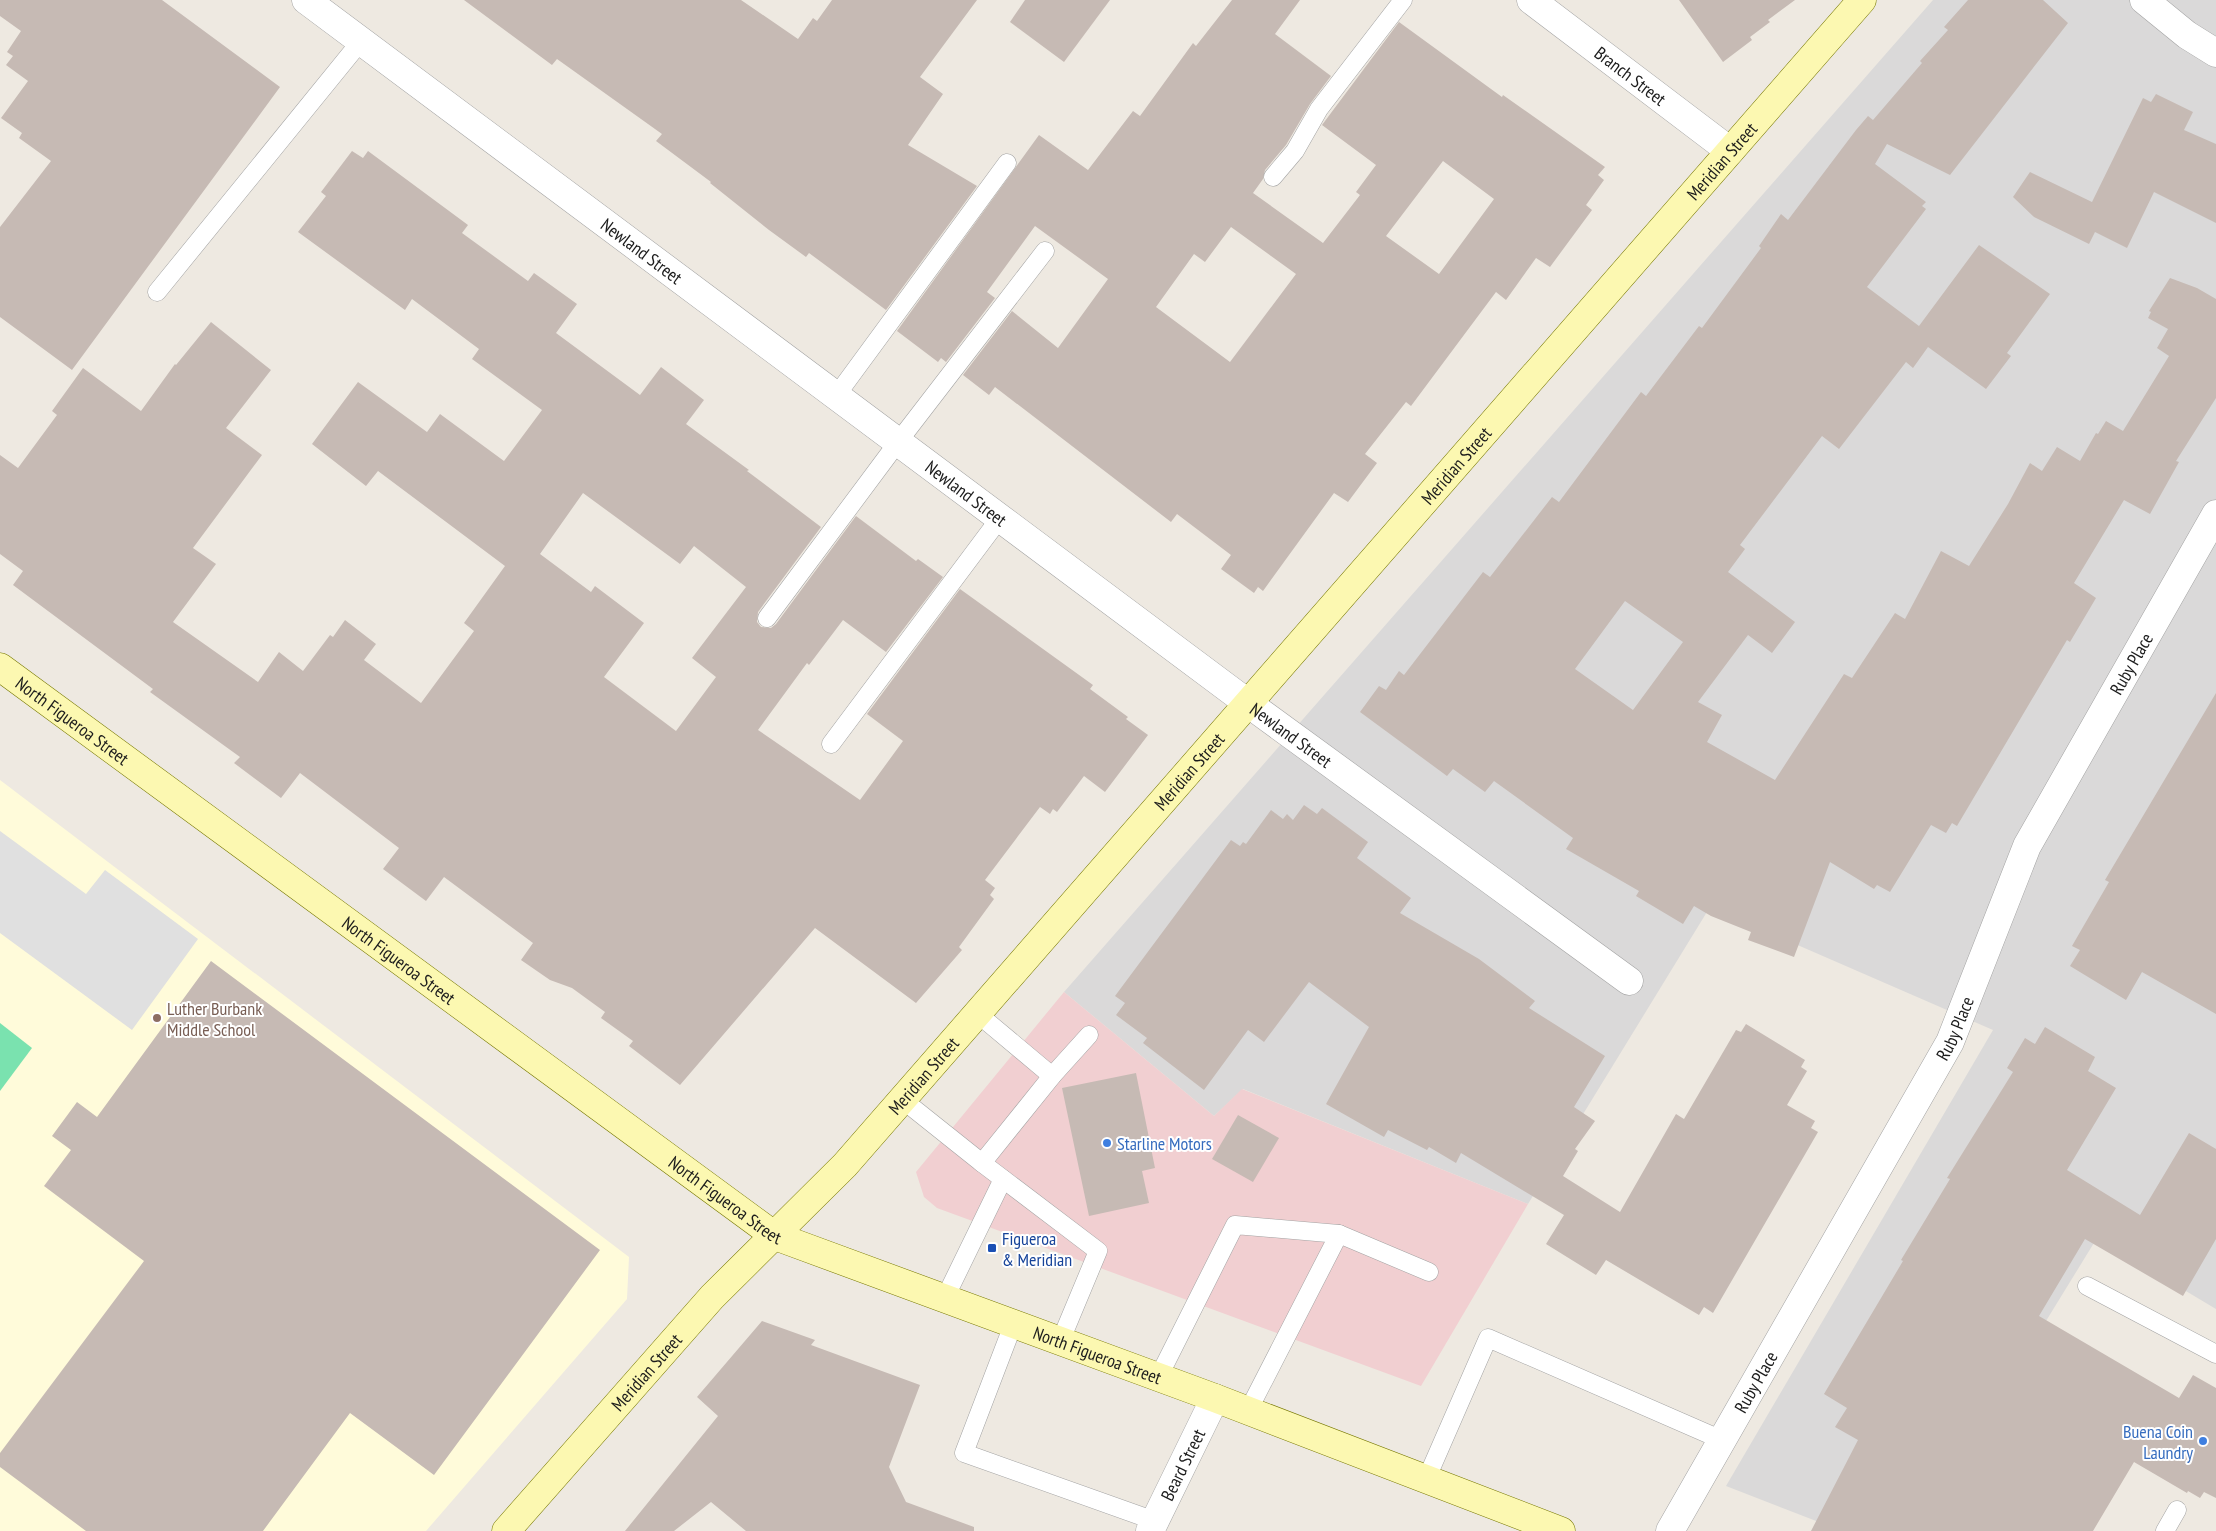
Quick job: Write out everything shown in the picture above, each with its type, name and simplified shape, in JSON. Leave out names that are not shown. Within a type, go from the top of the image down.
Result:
[{"type":"street","name":"Newland Street","points":[[306,0],[1249,704],[1629,981]]},
{"type":"street","name":"Branch Street","points":[[1531,0],[1730,152]]},
{"type":"street","name":"Meridian Street","points":[[506,1531],[712,1296],[845,1165],[903,1100],[1862,0]]},
{"type":"street","points":[[2144,0],[2187,35],[2216,53]]},
{"type":"street","name":"Ruby Place","points":[[1670,1531],[1950,1042],[2027,846],[2216,514]]},
{"type":"street","name":"North Figueroa Street","points":[[0,667],[775,1236],[944,1300],[1216,1398],[1560,1531]]},
{"type":"street","name":"Beard Street","points":[[1152,1526],[1216,1398]]},
{"type":"lane","points":[[1273,177],[1295,151],[1319,109],[1403,0]]},
{"type":"lane","points":[[156,292],[361,41]]},
{"type":"lane","points":[[836,396],[1007,163]]},
{"type":"lane","points":[[767,618],[898,442],[1046,251]]},
{"type":"lane","points":[[831,744],[1000,518]]},
{"type":"lane","points":[[978,1014],[1052,1076]]},
{"type":"lane","points":[[982,1163],[1052,1076],[1089,1035]]},
{"type":"lane","points":[[903,1100],[1098,1251],[1060,1342]]},
{"type":"lane","points":[[944,1300],[1003,1179]]},
{"type":"lane","points":[[1158,1378],[1235,1224],[1339,1234],[1429,1272]]},
{"type":"lane","points":[[1248,1411],[1339,1234]]},
{"type":"lane","points":[[2087,1286],[2216,1354]]},
{"type":"lane","points":[[1013,1325],[964,1453],[1152,1526]]},
{"type":"lane","points":[[1426,1480],[1488,1338],[1722,1440]]},
{"type":"lane","points":[[2165,1531],[2177,1510]]},
{"type":"shaded area","points":[[1933,0],[2216,0],[2216,1309],[2097,1238],[1917,1531],[1842,1531],[1726,1486],[1993,1030],[1710,907],[1528,1204],[1243,1089],[1214,1116],[1064,992]]},
{"type":"shaded area","name":"Luther Burbank Middle School","points":[[0,780],[629,1257],[627,1299],[426,1531],[0,1531]]},
{"type":"shaded area","points":[[0,831],[86,894],[105,870],[198,939],[132,1030],[0,933]]},
{"type":"shaded area","points":[[1064,992],[1214,1116],[1242,1089],[1528,1204],[1421,1386],[937,1208],[924,1197],[916,1172]]},
{"type":"green space","points":[[0,1023],[32,1048],[0,1091]]},
{"type":"building","points":[[0,0],[162,0],[280,87],[72,370],[0,317],[0,227],[51,161],[19,138],[22,133],[1,118],[28,81],[6,65],[13,56],[7,52],[21,31],[0,16]]},
{"type":"building","points":[[464,0],[741,0],[798,39],[813,18],[817,21],[832,0],[977,0],[920,77],[943,94],[908,145],[977,186],[886,310],[809,253],[806,257],[769,230],[711,182],[656,141],[662,134],[557,59],[552,65]]},
{"type":"building","points":[[1025,0],[1110,0],[1064,62],[1010,22]]},
{"type":"building","points":[[1232,0],[1300,0],[1275,34],[1331,76],[1310,104],[1286,145],[1265,170],[1263,179],[1253,193],[1323,243],[1360,195],[1356,192],[1376,165],[1322,125],[1399,22],[1502,97],[1503,95],[1605,167],[1598,175],[1604,180],[1586,205],[1592,210],[1550,267],[1536,258],[1506,300],[1496,292],[1411,406],[1406,402],[1365,454],[1377,463],[1348,502],[1334,493],[1263,591],[1258,587],[1254,593],[1221,569],[1231,555],[1177,514],[1171,522],[995,387],[989,395],[963,375],[1012,311],[1058,348],[1108,279],[1035,226],[987,292],[995,298],[946,362],[941,358],[938,362],[897,331],[1039,135],[1088,170],[1133,111],[1140,116],[1193,43],[1196,46]],"holes":[[[1443,161],[1494,199],[1439,274],[1386,236]],[[1231,227],[1296,274],[1230,362],[1156,307],[1194,254],[1205,262]]]},
{"type":"building","points":[[1679,0],[1795,0],[1768,20],[1770,22],[1750,37],[1752,40],[1723,62]]},
{"type":"building","points":[[1968,0],[2043,0],[2068,23],[1950,175],[1887,144],[1875,164],[1926,202],[1922,206],[1926,209],[1867,287],[1919,326],[1979,245],[2050,294],[2007,353],[2011,356],[1986,389],[1928,347],[1913,368],[1906,362],[1839,449],[1822,436],[1740,545],[1745,549],[1728,572],[1795,622],[1772,653],[1748,635],[1698,702],[1722,715],[1707,742],[1775,780],[1844,674],[1852,678],[1895,613],[1905,619],[1941,551],[1969,566],[2008,504],[2030,463],[2042,471],[2057,447],[2080,461],[2096,433],[2098,434],[2106,421],[2123,431],[2169,356],[2157,348],[2168,329],[2148,318],[2151,312],[2149,311],[2170,278],[2197,288],[2216,299],[2216,398],[2176,461],[2179,462],[2150,514],[2124,500],[2074,583],[2096,598],[2070,642],[2067,640],[1957,826],[1952,823],[1946,833],[1931,825],[1890,892],[1877,885],[1874,889],[1830,862],[1794,957],[1748,940],[1751,932],[1711,916],[1694,906],[1683,924],[1636,896],[1639,891],[1566,849],[1573,838],[1494,781],[1485,792],[1453,769],[1447,776],[1360,712],[1379,686],[1386,690],[1399,671],[1404,675],[1483,572],[1490,577],[1552,497],[1559,502],[1641,392],[1646,396],[1699,326],[1702,328],[1761,248],[1759,246],[1781,214],[1788,220],[1856,130],[1868,116],[1873,120],[1922,63],[1920,61],[1948,30],[1944,27]],"holes":[[[1625,601],[1683,642],[1633,710],[1575,669]]]},
{"type":"building","points":[[2156,94],[2193,112],[2184,130],[2216,144],[2216,223],[2154,192],[2127,248],[2095,232],[2089,244],[2034,217],[2013,197],[2030,172],[2092,202],[2143,98],[2151,102]]},
{"type":"building","points":[[352,151],[363,158],[368,151],[468,225],[462,233],[528,281],[534,273],[577,304],[556,333],[640,395],[661,367],[704,400],[686,424],[749,470],[747,471],[821,527],[758,612],[757,622],[761,627],[771,628],[776,624],[856,516],[916,561],[918,559],[943,577],[886,652],[843,620],[809,665],[807,663],[758,730],[860,800],[903,741],[867,714],[960,589],[1093,685],[1090,689],[1128,717],[1126,719],[1148,735],[1105,792],[1084,776],[1057,812],[1053,809],[1050,814],[1040,807],[985,880],[995,888],[990,895],[994,899],[959,947],[962,950],[916,1003],[815,928],[680,1085],[629,1046],[633,1041],[601,1018],[605,1012],[572,988],[550,980],[521,960],[533,943],[444,877],[426,901],[383,869],[399,848],[300,773],[281,798],[234,763],[240,757],[150,692],[153,689],[13,585],[23,571],[0,554],[0,455],[18,468],[57,415],[52,411],[83,368],[141,411],[175,364],[211,322],[271,370],[226,428],[262,455],[193,548],[216,564],[173,622],[258,682],[279,652],[303,671],[330,635],[333,637],[345,620],[376,644],[364,660],[421,703],[474,631],[464,623],[505,566],[378,471],[366,486],[312,444],[358,382],[427,432],[440,414],[504,461],[542,410],[472,359],[479,349],[412,299],[405,310],[298,232],[326,196],[321,192]],"holes":[[[583,493],[680,564],[694,546],[746,587],[692,658],[716,677],[676,731],[604,677],[644,623],[595,586],[591,592],[540,554]]]},
{"type":"building","points":[[2216,693],[2216,1014],[2142,972],[2126,1000],[2070,966],[2080,950],[2072,946],[2109,882],[2105,880]]},
{"type":"building","points":[[1304,805],[1317,814],[1322,808],[1368,842],[1357,858],[1411,898],[1400,913],[1479,959],[1535,1001],[1529,1008],[1605,1056],[1574,1107],[1595,1121],[1575,1149],[1578,1151],[1563,1176],[1620,1212],[1676,1114],[1684,1119],[1736,1030],[1741,1032],[1746,1024],[1805,1060],[1801,1067],[1807,1071],[1787,1105],[1815,1121],[1811,1128],[1818,1132],[1713,1313],[1704,1307],[1699,1315],[1606,1260],[1596,1275],[1546,1244],[1564,1215],[1461,1153],[1456,1163],[1429,1147],[1427,1150],[1388,1130],[1384,1137],[1326,1104],[1369,1027],[1309,982],[1264,1042],[1248,1030],[1204,1090],[1143,1043],[1147,1038],[1116,1015],[1125,1003],[1115,996],[1231,840],[1240,846],[1243,842],[1246,844],[1271,810],[1283,819],[1287,814],[1293,820]]},
{"type":"building","name":"Luther Burbank Middle School","points":[[211,961],[600,1250],[434,1475],[350,1413],[263,1531],[86,1531],[0,1467],[0,1453],[144,1261],[44,1186],[71,1150],[52,1136],[77,1102],[97,1117]]},
{"type":"building","points":[[2045,1027],[2095,1057],[2088,1071],[2116,1088],[2067,1170],[2140,1215],[2189,1133],[2216,1149],[2216,1239],[2183,1296],[2085,1239],[2039,1316],[2179,1398],[2193,1375],[2216,1388],[2216,1498],[2204,1492],[2200,1498],[2188,1491],[2187,1493],[2134,1462],[2093,1531],[1811,1531],[1858,1440],[1835,1427],[1847,1408],[1824,1394],[1950,1179],[1947,1178],[2013,1072],[2007,1068],[2025,1038],[2035,1044]]},
{"type":"building","points":[[1136,1073],[1155,1168],[1142,1171],[1149,1203],[1089,1216],[1062,1088]]},
{"type":"building","points":[[1238,1115],[1279,1138],[1253,1182],[1212,1159]]},
{"type":"building","points":[[762,1321],[815,1340],[811,1345],[920,1385],[889,1467],[906,1502],[974,1527],[974,1531],[746,1531],[711,1502],[674,1531],[625,1531],[718,1416],[697,1397]]},
{"type":"place","name":"Luther Burbank Middle School","points":[[157,1018]]},
{"type":"place","name":"Starline Motors","points":[[1107,1143]]},
{"type":"place","name":"Figueroa & Meridian","points":[[992,1248]]},
{"type":"place","name":"Buena Coin Laundry","points":[[2203,1441]]}]
